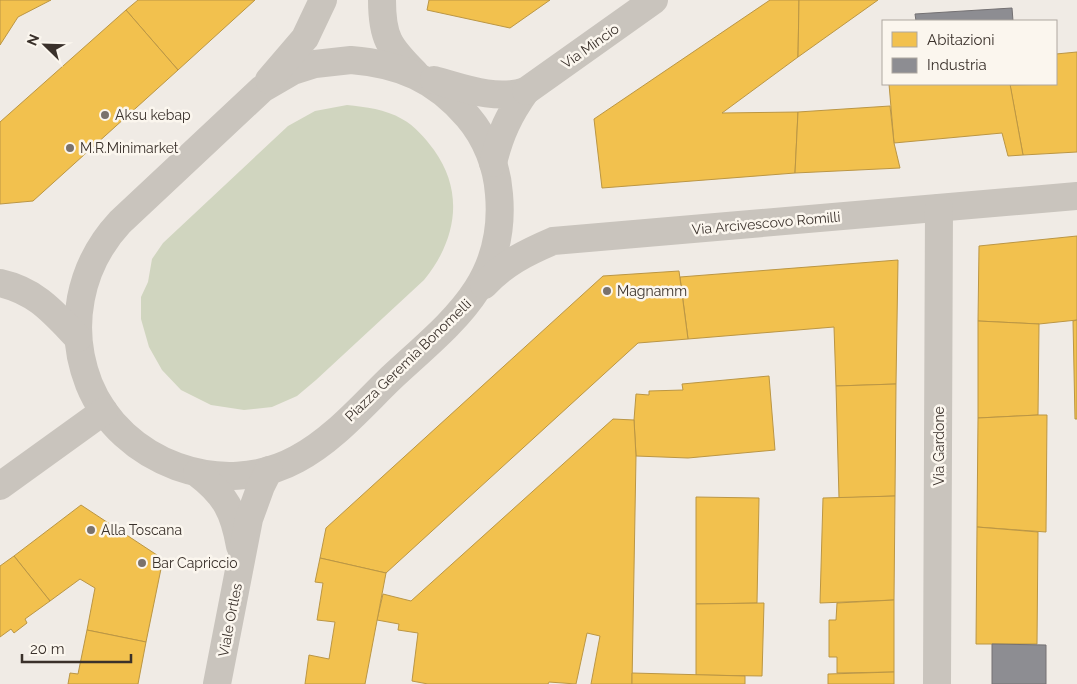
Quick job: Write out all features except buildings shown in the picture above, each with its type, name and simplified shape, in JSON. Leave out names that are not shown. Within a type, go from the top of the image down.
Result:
[{"type":"street","points":[[262,89],[305,38],[322,0]]},
{"type":"street","points":[[382,0],[382,23],[388,40],[397,55],[418,76]]},
{"type":"street","name":"Via Mincio","points":[[418,76],[501,96],[514,96],[526,91],[654,0]]},
{"type":"street","name":"Piazza Geremia Bonomelli","points":[[337,61],[375,62],[397,67],[418,76],[439,88],[462,110],[480,134],[493,163],[498,181],[500,228],[490,265],[473,297],[455,319],[332,434],[296,460],[269,470],[244,475],[220,476],[197,473],[174,466],[142,449],[127,437],[104,411],[92,391],[85,371],[78,338],[78,313],[82,288],[91,264],[110,232],[262,89],[293,72],[315,64],[337,61]]},
{"type":"street","name":"Via Mincio","points":[[493,163],[499,138],[512,111],[526,91]]},
{"type":"street","name":"Via Arcivescovo Romilli","points":[[473,297],[499,270],[523,254],[553,241],[1077,196]]},
{"type":"street","name":"Via Gardone","points":[[937,684],[939,208]]},
{"type":"street","points":[[0,283],[13,286],[36,296],[78,338]]},
{"type":"street","points":[[0,486],[104,411]]},
{"type":"street","name":"Viale Ortles","points":[[218,684],[249,520],[269,470]]},
{"type":"street","name":"Viale Ortles","points":[[197,473],[215,489],[230,510],[236,523],[242,555]]},
{"type":"green space","points":[[347,105],[382,111],[407,122],[427,141],[444,166],[453,200],[453,217],[443,249],[435,265],[424,280],[297,396],[272,407],[244,410],[211,405],[181,390],[162,370],[149,347],[141,319],[141,297],[148,282],[152,259],[163,243],[288,126],[315,111]]},
{"type":"place","name":"Aksu kebap","points":[[105,115]]},
{"type":"place","name":"M.R.Minimarket","points":[[70,148]]},
{"type":"place","name":"Magnamm","points":[[607,291]]},
{"type":"place","name":"Alla Toscana","points":[[91,530]]},
{"type":"place","name":"Bar Capriccio","points":[[142,563]]}]
